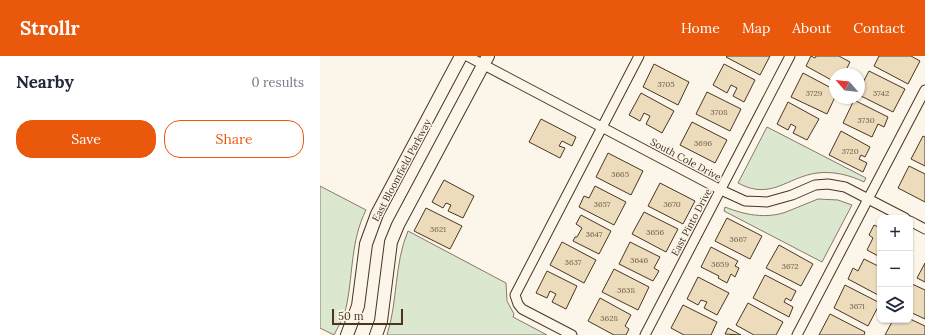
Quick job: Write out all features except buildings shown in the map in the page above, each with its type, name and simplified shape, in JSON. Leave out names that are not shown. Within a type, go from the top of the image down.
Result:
[{"type":"street","name":"East Bloomfield Parkway","points":[[346,335],[358,306],[366,244],[372,224],[461,56]]},
{"type":"street","name":"South Cole Drive","points":[[467,56],[485,61],[603,128],[720,190],[745,201],[767,202],[792,195],[815,185],[828,184],[845,187],[899,215]]},
{"type":"street","points":[[572,335],[522,308],[516,300],[516,290],[640,56]]},
{"type":"street","name":"East Pinto Drive","points":[[645,335],[790,56]]},
{"type":"street","points":[[376,335],[381,321],[391,242],[398,225],[485,61]]},
{"type":"street","points":[[797,335],[925,90]]},
{"type":"street","points":[[913,222],[925,228]]},
{"type":"green space","points":[[767,127],[866,178],[864,182],[841,174],[817,173],[806,175],[770,189],[760,190],[738,183]]},
{"type":"green space","points":[[320,186],[366,210],[361,221],[355,244],[346,307],[342,320],[334,335],[320,328]]},
{"type":"green space","points":[[818,199],[838,200],[852,205],[822,262],[724,211],[725,207],[748,214],[763,216],[771,215],[786,212]]},
{"type":"green space","points":[[408,231],[506,283],[507,301],[514,314],[513,317],[547,335],[387,335],[393,309],[400,256]]}]
